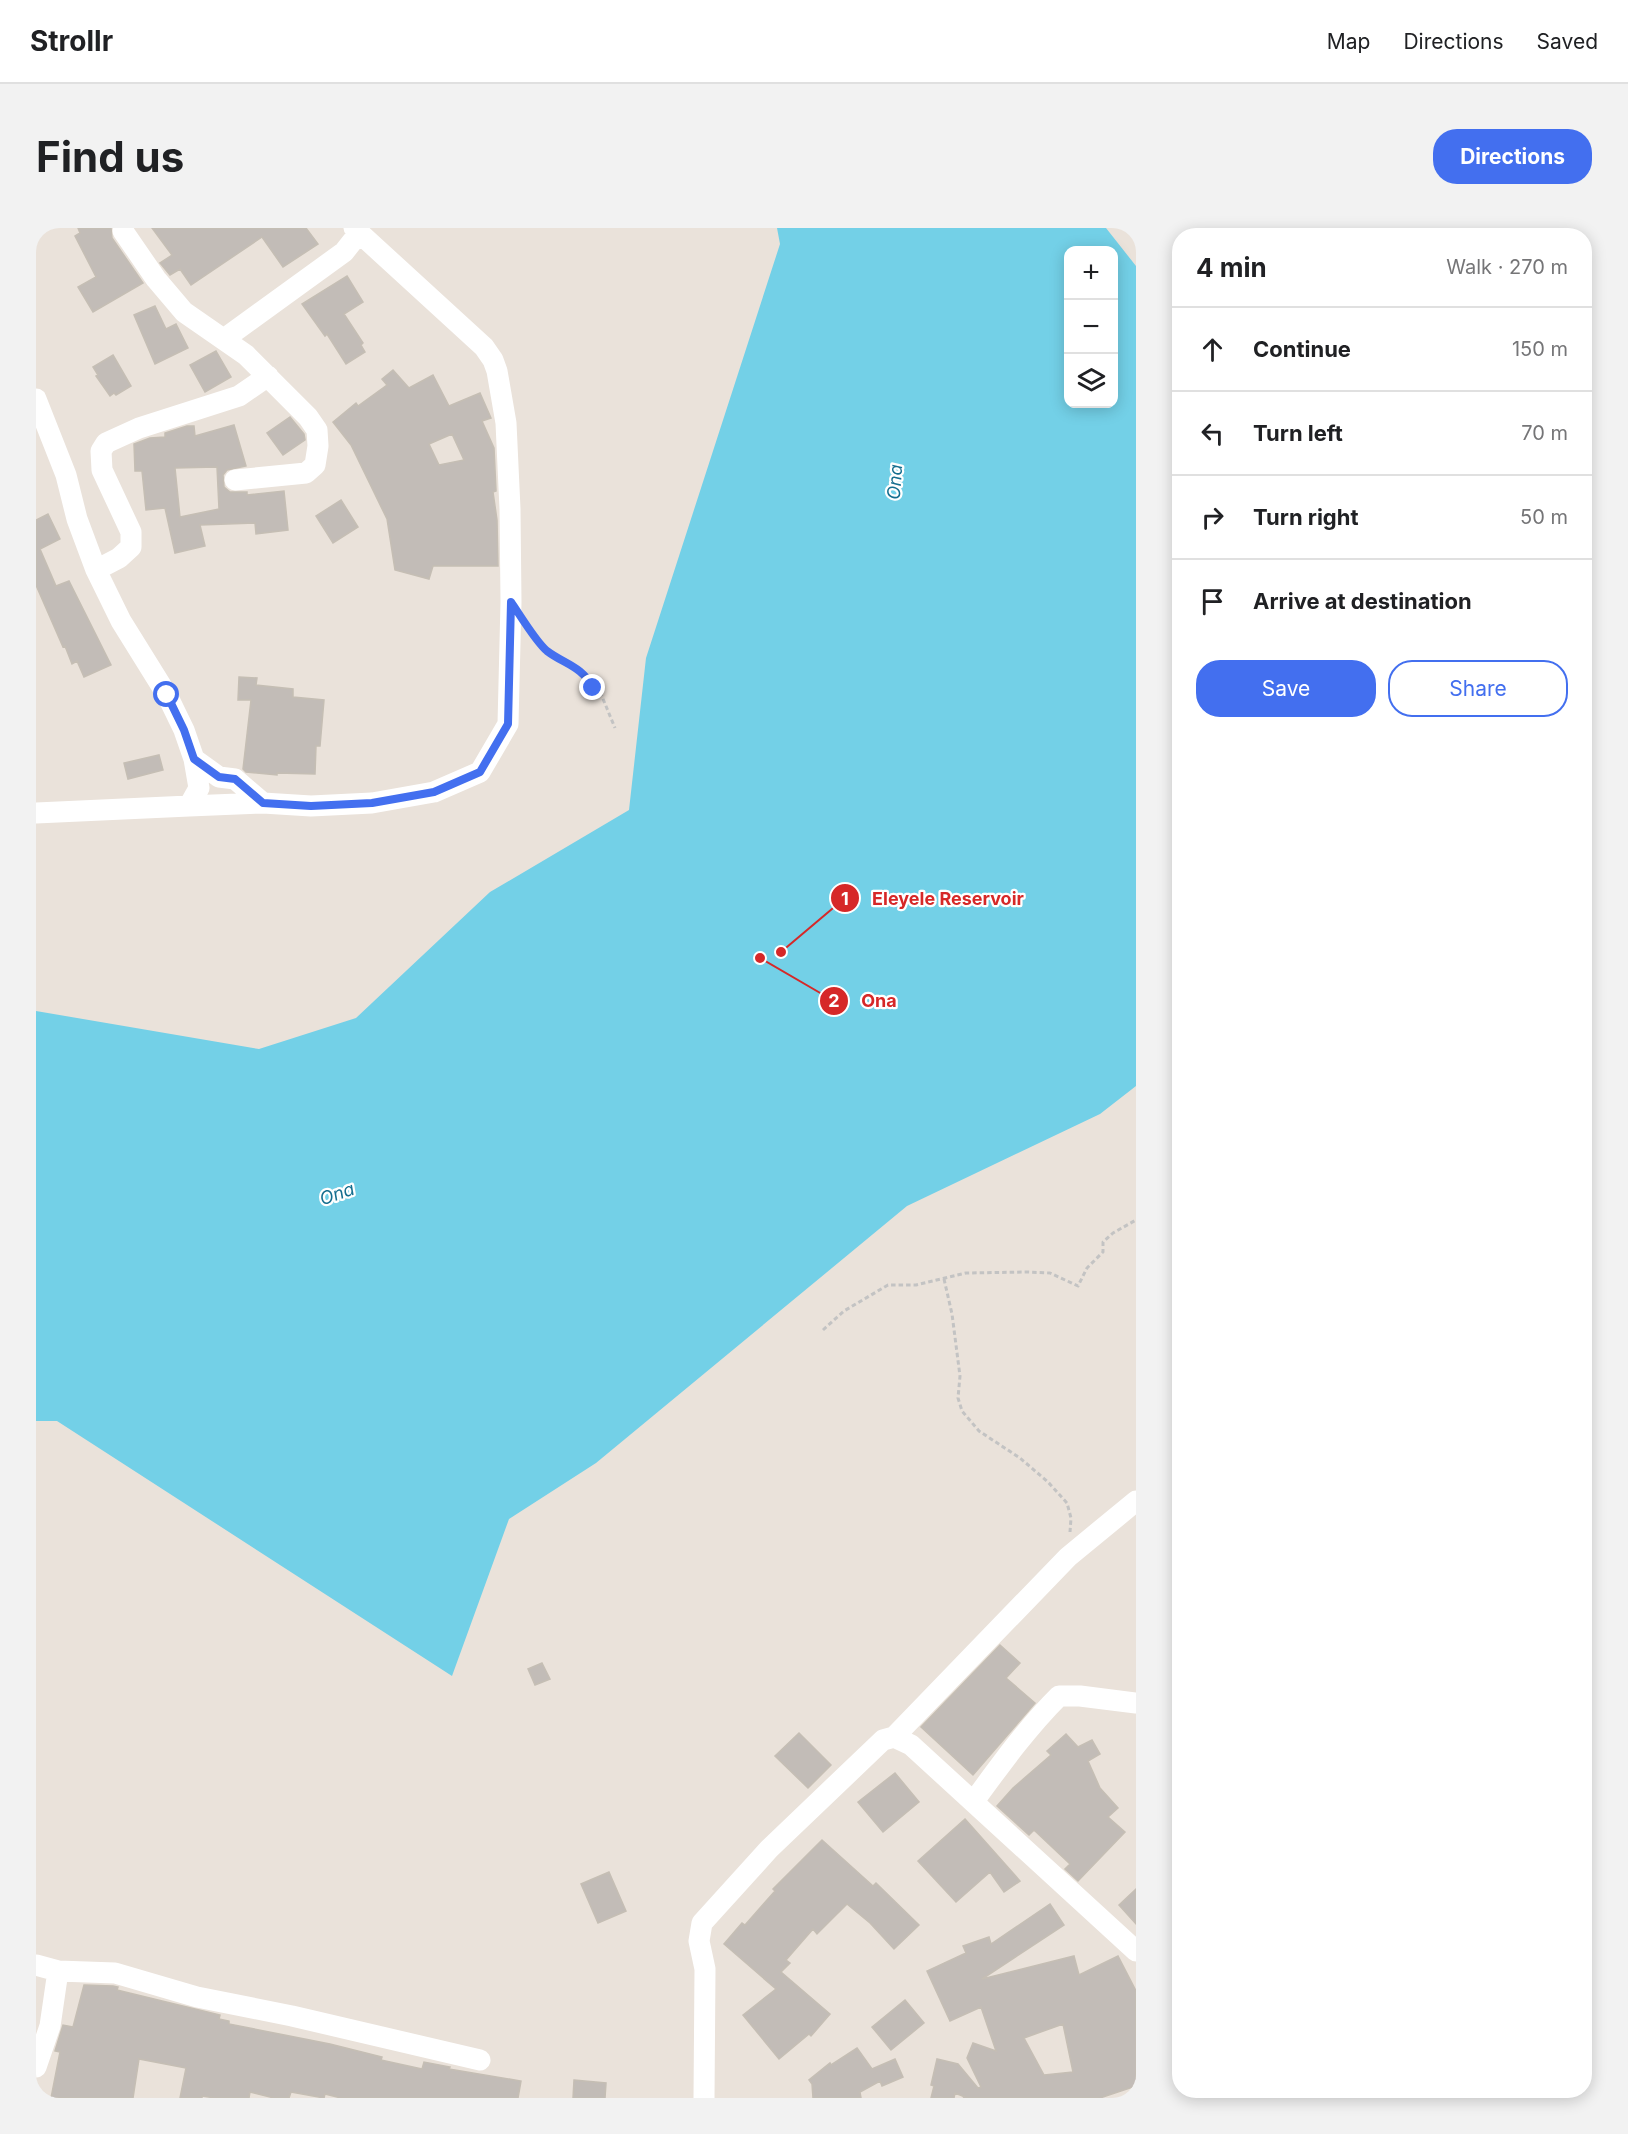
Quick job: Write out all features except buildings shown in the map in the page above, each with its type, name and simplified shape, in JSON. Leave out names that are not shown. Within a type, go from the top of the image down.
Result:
[{"type":"street","points":[[123,231],[156,279],[184,312],[246,355],[308,417],[317,430],[318,446],[315,465],[306,474],[235,480]]},
{"type":"street","points":[[36,813],[263,803],[311,806],[372,803],[434,792],[480,772],[508,724],[510,509],[506,423],[497,371],[484,347],[356,231],[344,252],[224,339]]},
{"type":"street","points":[[96,570],[119,558],[131,548],[131,532],[102,470],[101,451],[106,443],[139,428],[238,396],[268,376]]},
{"type":"street","points":[[36,399],[66,475],[77,519],[96,570],[121,621],[167,695],[184,730],[194,759],[199,788],[189,806]]},
{"type":"street","points":[[194,759],[219,777],[235,779],[263,803]]},
{"type":"street","points":[[704,2098],[705,1969],[699,1941],[702,1923],[769,1849],[883,1740],[894,1737],[1068,1557],[1136,1501]]},
{"type":"street","points":[[974,1801],[1011,1751],[1059,1696],[1080,1696],[1136,1703]]},
{"type":"street","points":[[894,1737],[911,1745],[1136,1951]]},
{"type":"street","points":[[36,1965],[58,1971],[115,1973],[197,1997],[292,2016],[480,2060]]},
{"type":"street","points":[[36,2067],[50,2026],[58,1971]]},
{"type":"path","points":[[529,627],[546,650],[578,670],[601,694],[615,728]]},
{"type":"path","points":[[823,1330],[844,1311],[888,1285],[916,1285],[966,1273],[1027,1272],[1050,1273],[1078,1286],[1087,1268],[1103,1252],[1103,1242],[1113,1233],[1136,1220]]},
{"type":"path","points":[[944,1280],[952,1314],[960,1376],[958,1398],[962,1412],[979,1431],[1020,1458],[1048,1482],[1067,1503],[1071,1518],[1068,1557]]},
{"type":"water","points":[[777,228],[1106,228],[1136,266],[1136,1086],[1100,1114],[907,1206],[596,1463],[509,1519],[452,1676],[57,1421],[36,1421],[36,1011],[259,1049],[356,1018],[490,892],[629,810],[646,658],[780,244]]},
{"type":"place","name":"Eleyele Reservoir","points":[[781,952]]},
{"type":"place","name":"Ona","points":[[760,958]]},
{"type":"route","points":[[167,695],[184,730],[194,759],[219,777],[235,779],[263,803],[311,806],[372,803],[434,792],[480,772],[508,724],[511,602],[546,650],[578,670],[589,680],[593,688]]}]
